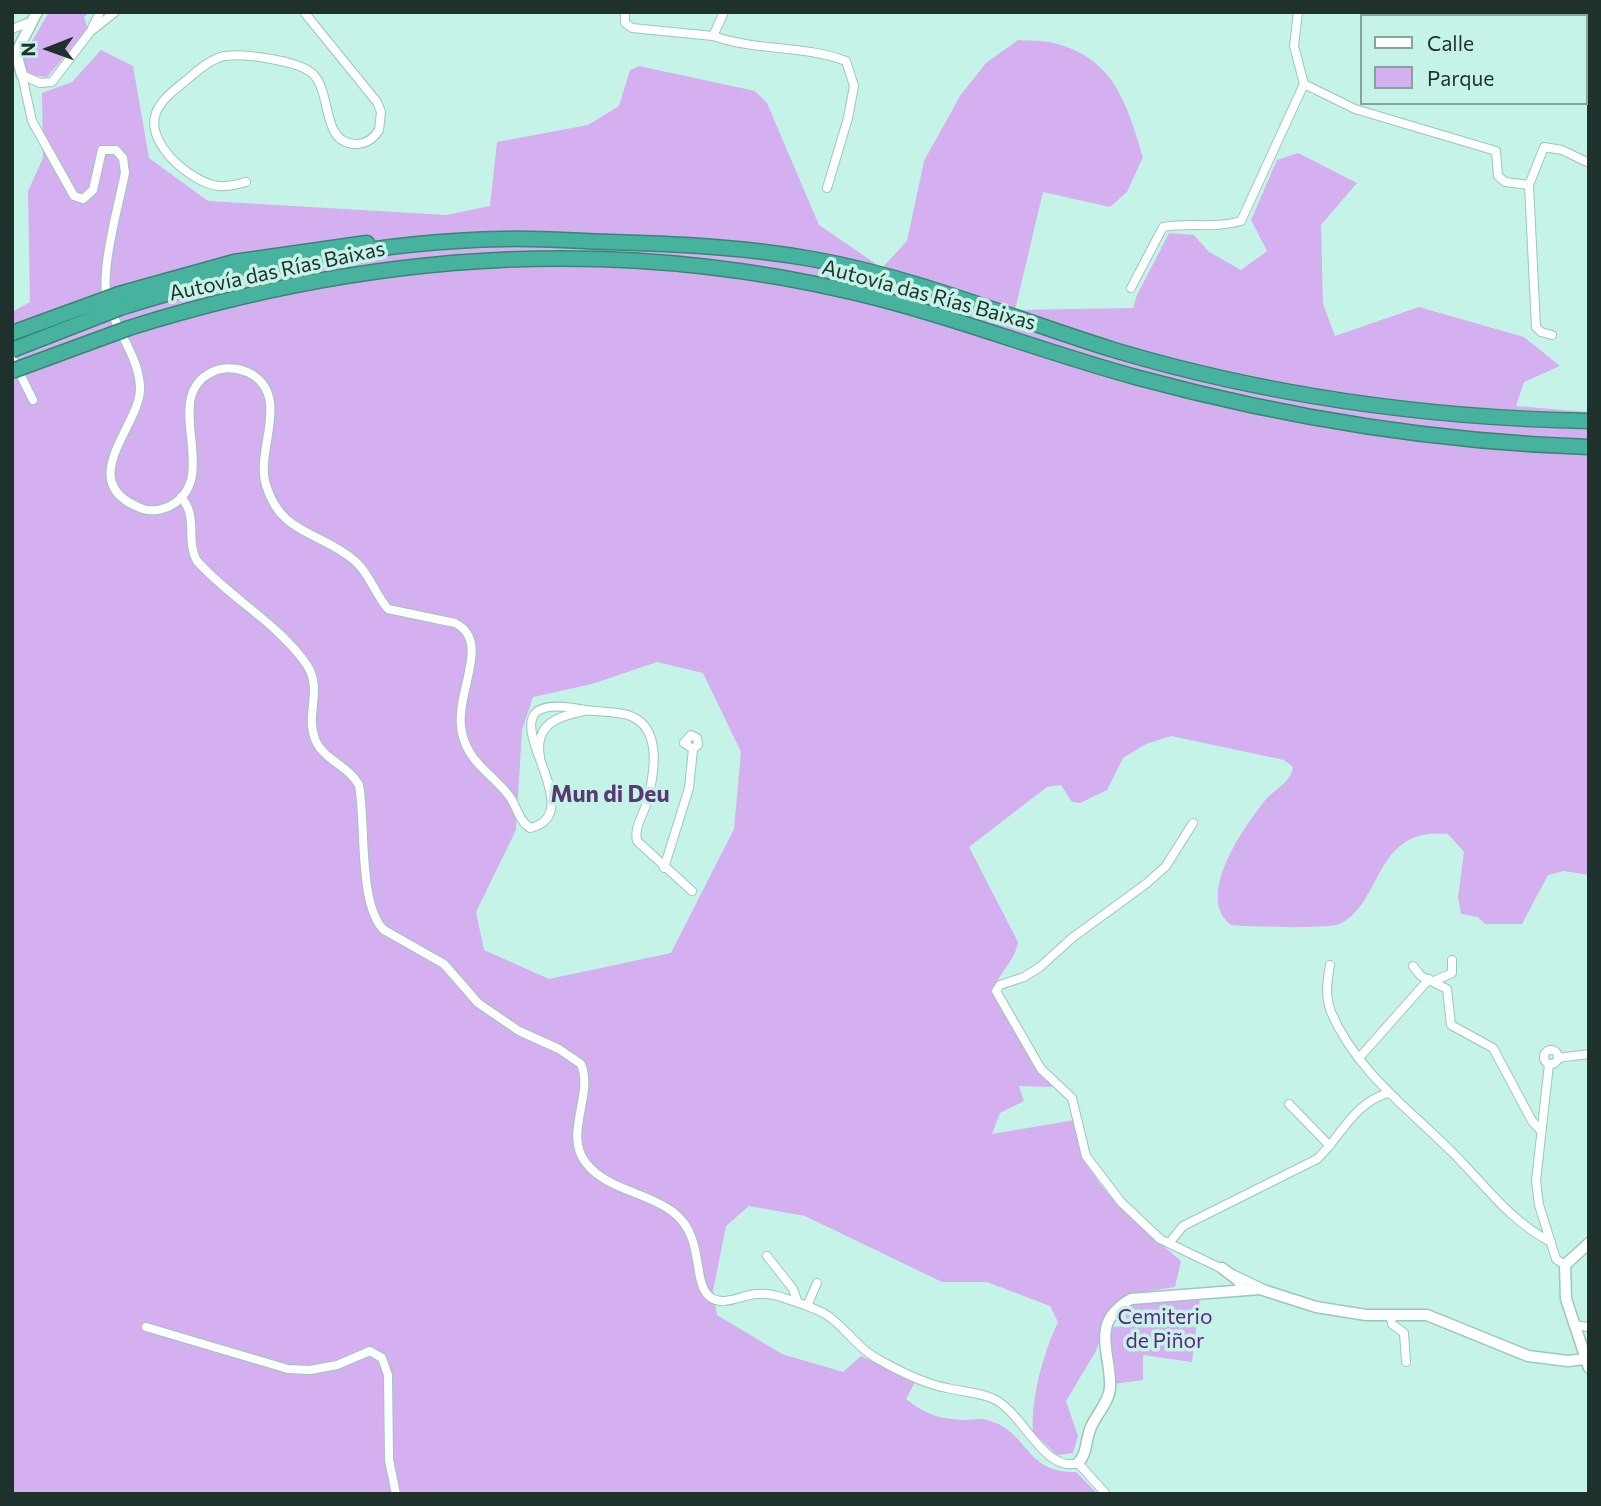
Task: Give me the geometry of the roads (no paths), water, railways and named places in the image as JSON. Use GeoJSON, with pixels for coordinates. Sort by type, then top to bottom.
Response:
{"type":"FeatureCollection","features":[{"type":"Feature","properties":{"kind":"highway","name":"Autovía das Rías Baixas"},"geometry":{"type":"LineString","coordinates":[[12,350],[120,301],[317,259],[441,243],[505,239],[714,245],[815,259],[911,284],[1115,350],[1265,387],[1419,411],[1589,421]]}},
{"type":"Feature","properties":{"kind":"highway","name":"Autovía das Rías Baixas"},"geometry":{"type":"LineString","coordinates":[[12,371],[198,306],[266,291],[400,266],[468,260],[570,257],[674,263],[850,291],[922,310],[1134,377],[1308,419],[1451,439],[1589,447]]}},
{"type":"Feature","properties":{"kind":"highway"},"geometry":{"type":"LineString","coordinates":[[12,333],[120,301]]}},
{"type":"Feature","properties":{"kind":"street"},"geometry":{"type":"LineString","coordinates":[[22,75],[40,83],[51,82],[90,32],[100,12]]}},
{"type":"Feature","properties":{"kind":"street"},"geometry":{"type":"LineString","coordinates":[[90,32],[115,12]]}},
{"type":"Feature","properties":{"kind":"street"},"geometry":{"type":"LineString","coordinates":[[246,182],[216,186],[169,158],[159,142],[155,125],[158,109],[179,87],[217,58],[238,56],[302,66],[321,83],[329,121],[338,137],[345,142],[362,143],[379,130],[381,112],[377,102],[304,12]]}},
{"type":"Feature","properties":{"kind":"street"},"geometry":{"type":"LineString","coordinates":[[625,12],[625,23],[632,28],[713,36],[729,42],[828,54],[846,61],[854,86],[848,118],[827,188]]}},
{"type":"Feature","properties":{"kind":"street"},"geometry":{"type":"LineString","coordinates":[[713,36],[724,12]]}},
{"type":"Feature","properties":{"kind":"street"},"geometry":{"type":"LineString","coordinates":[[1130,288],[1152,242],[1163,227],[1220,227],[1241,221],[1304,83],[1294,46],[1298,12]]}},
{"type":"Feature","properties":{"kind":"street"},"geometry":{"type":"LineString","coordinates":[[12,29],[34,17]]}},
{"type":"Feature","properties":{"kind":"street"},"geometry":{"type":"LineString","coordinates":[[34,17],[14,50],[32,121],[74,195],[83,200],[93,190],[102,150],[112,148],[122,158],[125,173],[105,285],[114,320],[133,361],[140,385],[138,404],[115,446],[111,470],[113,482],[127,501],[145,510],[164,509],[181,497],[193,475],[189,414],[194,389],[207,375],[220,369],[234,369],[251,374],[261,383],[270,403],[263,470],[271,499],[284,518],[356,562],[388,609],[455,623],[470,636],[474,651],[460,703],[462,734],[473,761],[510,796],[522,821],[530,828],[542,823],[552,806],[552,790],[531,738],[535,717],[550,707],[569,706],[629,716],[643,724],[650,734],[653,746],[652,779],[636,834],[638,844],[692,891]]}},
{"type":"Feature","properties":{"kind":"street"},"geometry":{"type":"LineString","coordinates":[[1304,83],[1355,109],[1496,151],[1498,176],[1505,182],[1529,185]]}},
{"type":"Feature","properties":{"kind":"street"},"geometry":{"type":"LineString","coordinates":[[1552,335],[1541,332],[1536,327],[1529,185],[1544,147],[1562,150],[1589,163]]}},
{"type":"Feature","properties":{"kind":"street"},"geometry":{"type":"LineString","coordinates":[[12,358],[33,400]]}},
{"type":"Feature","properties":{"kind":"street"},"geometry":{"type":"LineString","coordinates":[[181,497],[192,515],[192,550],[197,561],[273,627],[311,673],[316,688],[312,731],[315,739],[322,750],[349,772],[359,785],[370,901],[380,926],[444,964],[478,1003],[519,1031],[571,1056],[581,1064],[584,1076],[578,1133],[583,1159],[601,1176],[666,1207],[680,1218],[694,1240],[702,1285],[711,1298],[726,1301],[764,1293],[830,1317],[858,1347],[883,1363],[932,1384],[978,1394],[1002,1404],[1014,1412],[1038,1447],[1049,1456],[1067,1464],[1078,1463],[1085,1453],[1091,1425],[1109,1396],[1104,1335],[1108,1324],[1123,1305],[1134,1298],[1241,1289],[1267,1291]]}},
{"type":"Feature","properties":{"kind":"street"},"geometry":{"type":"LineString","coordinates":[[544,769],[539,744],[545,726],[556,718],[589,710]]}},
{"type":"Feature","properties":{"kind":"street"},"geometry":{"type":"LineString","coordinates":[[535,717],[537,724],[545,726]]}},
{"type":"Feature","properties":{"kind":"street"},"geometry":{"type":"LineString","coordinates":[[664,868],[689,788],[693,749]]}},
{"type":"Feature","properties":{"kind":"street"},"geometry":{"type":"LineString","coordinates":[[1193,823],[1166,866],[1147,883],[1072,938],[1040,967],[1024,977],[997,987],[996,991],[1041,1069],[1072,1098],[1084,1149],[1097,1174],[1152,1233],[1267,1291],[1316,1307],[1360,1314],[1436,1317],[1533,1358],[1586,1363],[1564,1285],[1566,1265],[1589,1243]]}},
{"type":"Feature","properties":{"kind":"street"},"geometry":{"type":"LineString","coordinates":[[652,858],[670,847]]}},
{"type":"Feature","properties":{"kind":"street"},"geometry":{"type":"LineString","coordinates":[[1359,1058],[1431,980],[1452,973],[1452,960]]}},
{"type":"Feature","properties":{"kind":"street"},"geometry":{"type":"LineString","coordinates":[[1330,965],[1326,988],[1328,1005],[1359,1058],[1388,1093],[1449,1149],[1514,1218],[1551,1242]]}},
{"type":"Feature","properties":{"kind":"street"},"geometry":{"type":"LineString","coordinates":[[1413,966],[1448,992],[1449,1024],[1493,1048],[1534,1126],[1541,1131]]}},
{"type":"Feature","properties":{"kind":"street"},"geometry":{"type":"LineString","coordinates":[[1566,1265],[1556,1259],[1536,1191],[1541,1131],[1549,1064],[1556,1063],[1558,1058],[1589,1054]]}},
{"type":"Feature","properties":{"kind":"street"},"geometry":{"type":"LineString","coordinates":[[1169,1243],[1182,1226],[1315,1160],[1330,1146],[1345,1122],[1372,1099],[1388,1093]]}},
{"type":"Feature","properties":{"kind":"street"},"geometry":{"type":"LineString","coordinates":[[1289,1104],[1330,1146]]}},
{"type":"Feature","properties":{"kind":"street"},"geometry":{"type":"LineString","coordinates":[[767,1256],[803,1305]]}},
{"type":"Feature","properties":{"kind":"street"},"geometry":{"type":"LineString","coordinates":[[1222,1268],[1239,1281],[1241,1289]]}},
{"type":"Feature","properties":{"kind":"street"},"geometry":{"type":"LineString","coordinates":[[803,1305],[817,1283]]}},
{"type":"Feature","properties":{"kind":"street"},"geometry":{"type":"LineString","coordinates":[[1390,1314],[1392,1324],[1404,1333],[1406,1362]]}},
{"type":"Feature","properties":{"kind":"street"},"geometry":{"type":"LineString","coordinates":[[1574,1325],[1589,1327]]}},
{"type":"Feature","properties":{"kind":"street"},"geometry":{"type":"LineString","coordinates":[[146,1327],[288,1369],[310,1370],[337,1365],[370,1351],[382,1358],[388,1375],[389,1460],[396,1494]]}},
{"type":"Feature","properties":{"kind":"street"},"geometry":{"type":"LineString","coordinates":[[1078,1463],[1106,1494]]}},
{"type":"Feature","properties":{"kind":"district","name":"Mun di Deu"},"geometry":{"type":"Point","coordinates":[610,794]}},
{"type":"Feature","properties":{"kind":"park label","name":"Cemiterio de Piñor"},"geometry":{"type":"Point","coordinates":[1165,1329]}}]}
